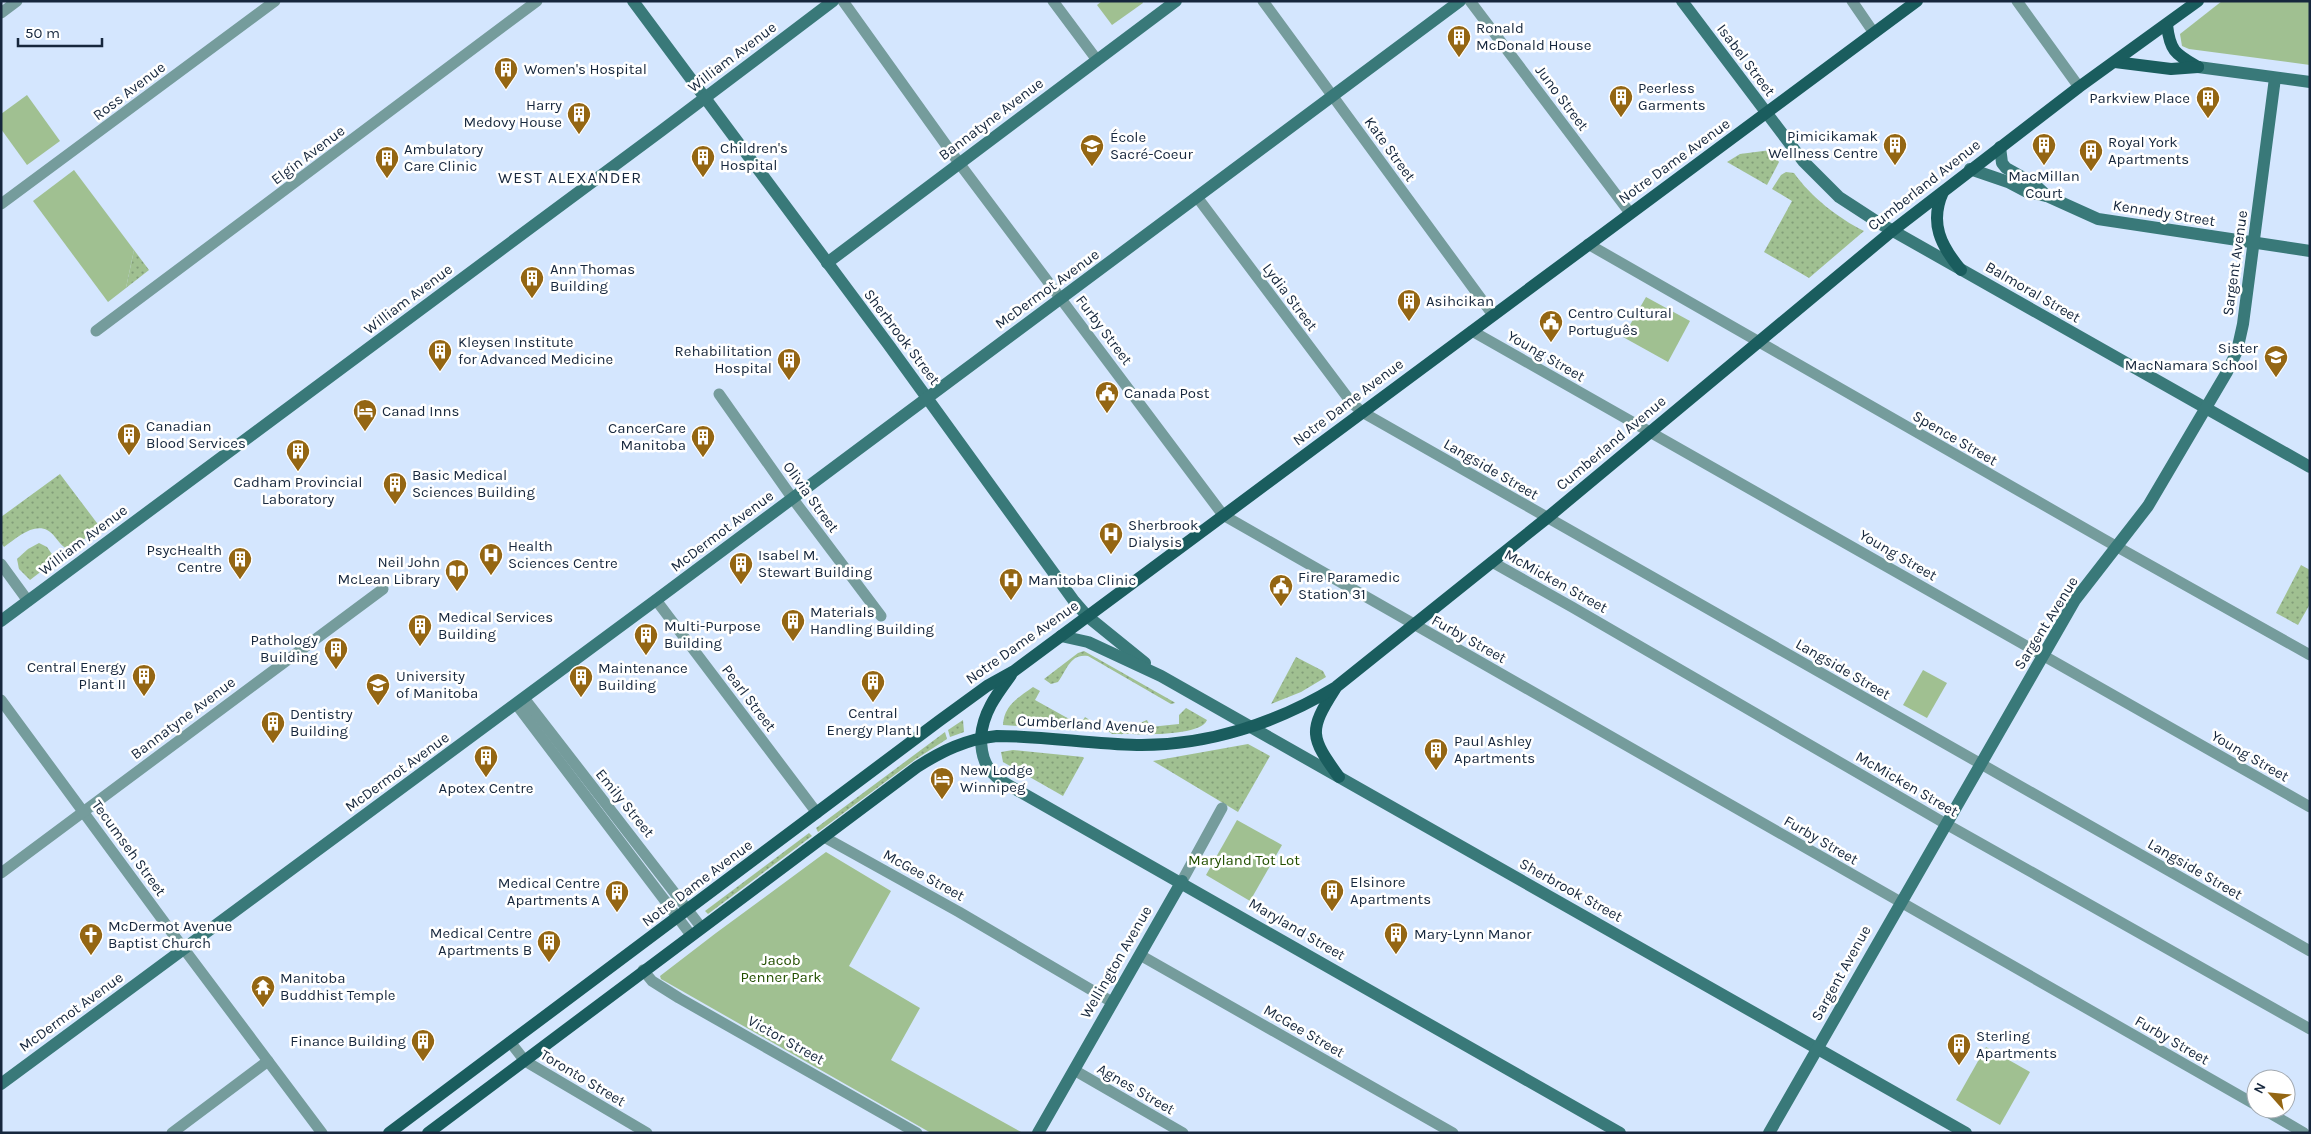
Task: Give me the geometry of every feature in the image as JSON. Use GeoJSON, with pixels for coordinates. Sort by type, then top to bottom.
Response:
{"type":"FeatureCollection","features":[{"type":"Feature","properties":{"kind":"main road","name":"Sherbrook Street"},"geometry":{"type":"LineString","coordinates":[[633,1],[1087,616],[1161,676]]}},
{"type":"Feature","properties":{"kind":"main road","name":"William Avenue"},"geometry":{"type":"LineString","coordinates":[[1,621],[706,98],[832,1]]}},
{"type":"Feature","properties":{"kind":"main road","name":"Bannatyne Avenue"},"geometry":{"type":"LineString","coordinates":[[827,263],[1176,1]]}},
{"type":"Feature","properties":{"kind":"main road","name":"McDermot Avenue"},"geometry":{"type":"LineString","coordinates":[[1,1084],[793,499],[1460,1]]}},
{"type":"Feature","properties":{"kind":"main road","name":"Isabel Street"},"geometry":{"type":"LineString","coordinates":[[1682,1],[1766,114]]}},
{"type":"Feature","properties":{"kind":"main road","name":"Notre Dame Avenue"},"geometry":{"type":"LineString","coordinates":[[394,1131],[961,705],[1014,671],[1918,1]]}},
{"type":"Feature","properties":{"kind":"main road","name":"Cumberland Avenue"},"geometry":{"type":"LineString","coordinates":[[981,737],[1025,736],[1154,744],[1195,740],[1251,726],[1297,708],[1336,687],[1547,518],[1892,231],[1970,169],[2079,87],[2198,1]]}},
{"type":"Feature","properties":{"kind":"main road"},"geometry":{"type":"LineString","coordinates":[[2167,25],[2168,39],[2174,51],[2198,67]]}},
{"type":"Feature","properties":{"kind":"main road"},"geometry":{"type":"LineString","coordinates":[[2115,62],[2172,68],[2198,67],[2310,82]]}},
{"type":"Feature","properties":{"kind":"main road","name":"Sargent Avenue"},"geometry":{"type":"LineString","coordinates":[[1769,1133],[2075,600],[2118,547],[2166,478],[2227,372],[2237,351],[2243,324],[2275,78]]}},
{"type":"Feature","properties":{"kind":"main road","name":"Balmoral Street"},"geometry":{"type":"LineString","coordinates":[[1766,114],[1803,161],[1831,191],[1859,211],[2310,467]]}},
{"type":"Feature","properties":{"kind":"main road","name":"Kennedy Street"},"geometry":{"type":"LineString","coordinates":[[2000,147],[2002,163],[2006,168],[2033,183],[2047,196],[2080,213],[2112,222],[2310,251]]}},
{"type":"Feature","properties":{"kind":"main road","name":"Kennedy Street"},"geometry":{"type":"LineString","coordinates":[[1970,169],[2008,182],[2027,192],[2047,196]]}},
{"type":"Feature","properties":{"kind":"main road"},"geometry":{"type":"LineString","coordinates":[[1943,192],[1938,209],[1937,229],[1946,253],[1961,270]]}},
{"type":"Feature","properties":{"kind":"main road","name":"Sherbrook Street"},"geometry":{"type":"LineString","coordinates":[[1061,636],[1088,642],[1161,676],[1966,1133]]}},
{"type":"Feature","properties":{"kind":"main road"},"geometry":{"type":"LineString","coordinates":[[428,1133],[643,970],[936,755],[954,746],[981,737],[983,722],[989,707],[1014,671]]}},
{"type":"Feature","properties":{"kind":"main road"},"geometry":{"type":"LineString","coordinates":[[1336,687],[1321,710],[1315,728],[1321,752],[1339,777]]}},
{"type":"Feature","properties":{"kind":"main road","name":"Maryland Street"},"geometry":{"type":"LineString","coordinates":[[981,737],[983,759],[991,772],[998,778],[1182,881],[1620,1133]]}},
{"type":"Feature","properties":{"kind":"main road","name":"Wellington Avenue"},"geometry":{"type":"LineString","coordinates":[[1038,1133],[1182,881]]}},
{"type":"Feature","properties":{"kind":"street"},"geometry":{"type":"LineString","coordinates":[[1,13],[16,1]]}},
{"type":"Feature","properties":{"kind":"street","name":"Ross Avenue"},"geometry":{"type":"LineString","coordinates":[[1,204],[275,1]]}},
{"type":"Feature","properties":{"kind":"street","name":"Elgin Avenue"},"geometry":{"type":"LineString","coordinates":[[96,331],[537,1]]}},
{"type":"Feature","properties":{"kind":"street","name":"Furby Street"},"geometry":{"type":"LineString","coordinates":[[843,1],[959,163],[1062,298],[1223,516],[2246,1099]]}},
{"type":"Feature","properties":{"kind":"street"},"geometry":{"type":"LineString","coordinates":[[1053,1],[1097,60]]}},
{"type":"Feature","properties":{"kind":"street","name":"Kate Street"},"geometry":{"type":"LineString","coordinates":[[1263,1],[1493,315]]}},
{"type":"Feature","properties":{"kind":"street","name":"Juno Street"},"geometry":{"type":"LineString","coordinates":[[1470,1],[1630,213]]}},
{"type":"Feature","properties":{"kind":"street"},"geometry":{"type":"LineString","coordinates":[[1852,1],[1874,33]]}},
{"type":"Feature","properties":{"kind":"street"},"geometry":{"type":"LineString","coordinates":[[2017,1],[2079,87]]}},
{"type":"Feature","properties":{"kind":"street","name":"Lydia Street"},"geometry":{"type":"LineString","coordinates":[[1197,197],[1351,402],[1362,412]]}},
{"type":"Feature","properties":{"kind":"street","name":"Spence Street"},"geometry":{"type":"LineString","coordinates":[[1588,244],[1757,342],[2310,655]]}},
{"type":"Feature","properties":{"kind":"street","name":"Young Street"},"geometry":{"type":"LineString","coordinates":[[1472,331],[2310,806]]}},
{"type":"Feature","properties":{"kind":"street","name":"Olivia Street"},"geometry":{"type":"LineString","coordinates":[[719,394],[793,499],[882,616]]}},
{"type":"Feature","properties":{"kind":"street","name":"Langside Street"},"geometry":{"type":"LineString","coordinates":[[1362,412],[2310,951]]}},
{"type":"Feature","properties":{"kind":"street","name":"McMicken Street"},"geometry":{"type":"LineString","coordinates":[[1492,562],[1946,824],[2310,1029]]}},
{"type":"Feature","properties":{"kind":"street"},"geometry":{"type":"LineString","coordinates":[[1,564],[28,601]]}},
{"type":"Feature","properties":{"kind":"street","name":"Bannatyne Avenue"},"geometry":{"type":"LineString","coordinates":[[1,874],[383,589]]}},
{"type":"Feature","properties":{"kind":"street","name":"Pearl Street"},"geometry":{"type":"LineString","coordinates":[[656,600],[818,813]]}},
{"type":"Feature","properties":{"kind":"street","name":"Tecumseh Street"},"geometry":{"type":"LineString","coordinates":[[1,700],[322,1133]]}},
{"type":"Feature","properties":{"kind":"street","name":"Emily Street"},"geometry":{"type":"LineString","coordinates":[[520,701],[696,931]]}},
{"type":"Feature","properties":{"kind":"street","name":"Wellington Avenue"},"geometry":{"type":"LineString","coordinates":[[1182,881],[1222,808]]}},
{"type":"Feature","properties":{"kind":"street","name":"McGee Street"},"geometry":{"type":"LineString","coordinates":[[824,837],[959,912],[1112,1002]]}},
{"type":"Feature","properties":{"kind":"street","name":"McGee Street"},"geometry":{"type":"LineString","coordinates":[[1140,955],[1453,1133]]}},
{"type":"Feature","properties":{"kind":"street","name":"Victor Street"},"geometry":{"type":"LineString","coordinates":[[643,970],[652,981],[679,998],[918,1133]]}},
{"type":"Feature","properties":{"kind":"street","name":"Toronto Street"},"geometry":{"type":"LineString","coordinates":[[510,1042],[525,1061],[647,1133]]}},
{"type":"Feature","properties":{"kind":"street"},"geometry":{"type":"LineString","coordinates":[[172,1133],[268,1060]]}},
{"type":"Feature","properties":{"kind":"street","name":"Agnes Street"},"geometry":{"type":"LineString","coordinates":[[1074,1070],[1184,1133]]}},
{"type":"Feature","properties":{"kind":"street"},"geometry":{"type":"LineString","coordinates":[[2280,1119],[2304,1133]]}},
{"type":"Feature","properties":{"kind":"green space"},"geometry":{"type":"Polygon","coordinates":[[[1102,1],[1142,1],[1143,3],[1112,25],[1097,5],[1102,1]]]}},
{"type":"Feature","properties":{"kind":"green space"},"geometry":{"type":"Polygon","coordinates":[[[2222,1],[2310,1],[2310,65],[2189,49],[2182,46],[2180,34],[2222,1]]]}},
{"type":"Feature","properties":{"kind":"green space"},"geometry":{"type":"Polygon","coordinates":[[[27,95],[60,141],[27,165],[1,129],[1,114],[27,95]]]}},
{"type":"Feature","properties":{"kind":"green space"},"geometry":{"type":"Polygon","coordinates":[[[1771,150],[1779,162],[1767,185],[1727,162],[1740,154],[1771,150]]]}},
{"type":"Feature","properties":{"kind":"green space"},"geometry":{"type":"Polygon","coordinates":[[[74,170],[134,250],[126,288],[108,302],[33,201],[74,170]]]}},
{"type":"Feature","properties":{"kind":"green space"},"geometry":{"type":"Polygon","coordinates":[[[1786,172],[1794,173],[1808,190],[1826,206],[1844,220],[1864,231],[1809,278],[1764,252],[1792,201],[1772,189],[1781,175],[1786,172]]]}},
{"type":"Feature","properties":{"kind":"green space"},"geometry":{"type":"Polygon","coordinates":[[[134,250],[149,270],[126,288],[134,250]]]}},
{"type":"Feature","properties":{"kind":"green space"},"geometry":{"type":"Polygon","coordinates":[[[1646,297],[1690,321],[1668,362],[1623,337],[1646,297]]]}},
{"type":"Feature","properties":{"kind":"green space"},"geometry":{"type":"Polygon","coordinates":[[[60,474],[100,527],[70,550],[63,547],[49,531],[36,528],[29,530],[4,547],[1,543],[1,517],[60,474]]]}},
{"type":"Feature","properties":{"kind":"green space"},"geometry":{"type":"Polygon","coordinates":[[[39,543],[47,547],[56,560],[30,580],[19,569],[17,559],[28,549],[39,543]]]}},
{"type":"Feature","properties":{"kind":"green space"},"geometry":{"type":"Polygon","coordinates":[[[2301,565],[2310,570],[2310,604],[2298,625],[2276,613],[2301,565]]]}},
{"type":"Feature","properties":{"kind":"green space"},"geometry":{"type":"Polygon","coordinates":[[[1084,651],[1175,703],[1171,704],[1088,656],[1077,657],[1073,660],[1058,682],[1051,684],[1044,679],[1078,653],[1084,651]]]}},
{"type":"Feature","properties":{"kind":"green space"},"geometry":{"type":"Polygon","coordinates":[[[1296,657],[1323,671],[1326,677],[1301,692],[1271,704],[1296,657]]]}},
{"type":"Feature","properties":{"kind":"green space"},"geometry":{"type":"Polygon","coordinates":[[[1923,670],[1947,683],[1927,718],[1903,705],[1923,670]]]}},
{"type":"Feature","properties":{"kind":"green space"},"geometry":{"type":"Polygon","coordinates":[[[1033,687],[1040,691],[1035,700],[1080,725],[1085,717],[1094,723],[1094,729],[1085,731],[1003,725],[1009,707],[1033,687]]]}},
{"type":"Feature","properties":{"kind":"green space"},"geometry":{"type":"Polygon","coordinates":[[[1186,708],[1207,720],[1202,726],[1192,730],[1164,734],[1112,734],[1108,731],[1109,726],[1133,726],[1147,720],[1150,727],[1179,724],[1179,715],[1186,708]]]}},
{"type":"Feature","properties":{"kind":"green space"},"geometry":{"type":"Polygon","coordinates":[[[963,720],[964,732],[950,737],[948,730],[963,720]]]}},
{"type":"Feature","properties":{"kind":"green space"},"geometry":{"type":"Polygon","coordinates":[[[945,732],[947,739],[916,759],[818,832],[816,828],[945,732]]]}},
{"type":"Feature","properties":{"kind":"green space"},"geometry":{"type":"Polygon","coordinates":[[[1248,744],[1270,756],[1238,812],[1153,761],[1248,744]]]}},
{"type":"Feature","properties":{"kind":"green space"},"geometry":{"type":"Polygon","coordinates":[[[1013,750],[1084,758],[1063,796],[1003,762],[1001,752],[1013,750]]]}},
{"type":"Feature","properties":{"kind":"green space","name":"Maryland Tot Lot"},"geometry":{"type":"Polygon","coordinates":[[[1237,820],[1282,845],[1250,901],[1206,875],[1237,820]]]}},
{"type":"Feature","properties":{"kind":"green space"},"geometry":{"type":"Polygon","coordinates":[[[809,833],[812,836],[708,914],[705,911],[809,833]]]}},
{"type":"Feature","properties":{"kind":"green space","name":"Jacob Penner Park"},"geometry":{"type":"Polygon","coordinates":[[[826,852],[891,891],[849,966],[920,1008],[891,1060],[1023,1133],[931,1133],[661,979],[660,976],[826,852]]]}},
{"type":"Feature","properties":{"kind":"green space"},"geometry":{"type":"Polygon","coordinates":[[[1986,1047],[2030,1072],[2000,1125],[1956,1100],[1986,1047]]]}},
{"type":"Feature","properties":{"kind":"place","name":"Ronald McDonald House"},"geometry":{"type":"Point","coordinates":[1459,58]}},
{"type":"Feature","properties":{"kind":"place","name":"Women's Hospital"},"geometry":{"type":"Point","coordinates":[506,90]}},
{"type":"Feature","properties":{"kind":"place","name":"Peerless Garments"},"geometry":{"type":"Point","coordinates":[1621,118]}},
{"type":"Feature","properties":{"kind":"place","name":"Parkview Place"},"geometry":{"type":"Point","coordinates":[2208,119]}},
{"type":"Feature","properties":{"kind":"place","name":"Harry Medovy House"},"geometry":{"type":"Point","coordinates":[579,135]}},
{"type":"Feature","properties":{"kind":"place","name":"Pimicikamak Wellness Centre"},"geometry":{"type":"Point","coordinates":[1895,166]}},
{"type":"Feature","properties":{"kind":"place","name":"MacMillan Court"},"geometry":{"type":"Point","coordinates":[2044,166]}},
{"type":"Feature","properties":{"kind":"place","name":"École Sacré-Coeur"},"geometry":{"type":"Point","coordinates":[1092,167]}},
{"type":"Feature","properties":{"kind":"place","name":"Royal York Apartments"},"geometry":{"type":"Point","coordinates":[2091,172]}},
{"type":"Feature","properties":{"kind":"place","name":"Children's Hospital"},"geometry":{"type":"Point","coordinates":[703,178]}},
{"type":"Feature","properties":{"kind":"place","name":"Ambulatory Care Clinic"},"geometry":{"type":"Point","coordinates":[387,179]}},
{"type":"Feature","properties":{"kind":"place","name":"Ann Thomas Building"},"geometry":{"type":"Point","coordinates":[532,299]}},
{"type":"Feature","properties":{"kind":"place","name":"Asihcikan"},"geometry":{"type":"Point","coordinates":[1409,322]}},
{"type":"Feature","properties":{"kind":"place","name":"Centro Cultural Português"},"geometry":{"type":"Point","coordinates":[1551,343]}},
{"type":"Feature","properties":{"kind":"place","name":"Kleysen Institute for Advanced Medicine"},"geometry":{"type":"Point","coordinates":[440,372]}},
{"type":"Feature","properties":{"kind":"place","name":"Sister MacNamara School"},"geometry":{"type":"Point","coordinates":[2276,378]}},
{"type":"Feature","properties":{"kind":"place","name":"Rehabilitation Hospital"},"geometry":{"type":"Point","coordinates":[789,381]}},
{"type":"Feature","properties":{"kind":"place","name":"Canada Post"},"geometry":{"type":"Point","coordinates":[1107,414]}},
{"type":"Feature","properties":{"kind":"place","name":"Canad Inns"},"geometry":{"type":"Point","coordinates":[365,432]}},
{"type":"Feature","properties":{"kind":"place","name":"Canadian Blood Services"},"geometry":{"type":"Point","coordinates":[129,456]}},
{"type":"Feature","properties":{"kind":"place","name":"CancerCare Manitoba"},"geometry":{"type":"Point","coordinates":[703,458]}},
{"type":"Feature","properties":{"kind":"place","name":"Cadham Provincial Laboratory"},"geometry":{"type":"Point","coordinates":[298,472]}},
{"type":"Feature","properties":{"kind":"place","name":"Basic Medical Sciences Building"},"geometry":{"type":"Point","coordinates":[395,505]}},
{"type":"Feature","properties":{"kind":"place","name":"Sherbrook Dialysis"},"geometry":{"type":"Point","coordinates":[1111,555]}},
{"type":"Feature","properties":{"kind":"place","name":"Health Sciences Centre"},"geometry":{"type":"Point","coordinates":[491,576]}},
{"type":"Feature","properties":{"kind":"place","name":"PsycHealth Centre"},"geometry":{"type":"Point","coordinates":[240,580]}},
{"type":"Feature","properties":{"kind":"place","name":"Isabel M. Stewart Building"},"geometry":{"type":"Point","coordinates":[741,585]}},
{"type":"Feature","properties":{"kind":"place","name":"Neil John McLean Library"},"geometry":{"type":"Point","coordinates":[457,592]}},
{"type":"Feature","properties":{"kind":"place","name":"Manitoba Clinic"},"geometry":{"type":"Point","coordinates":[1011,601]}},
{"type":"Feature","properties":{"kind":"place","name":"Fire Paramedic Station 31"},"geometry":{"type":"Point","coordinates":[1281,607]}},
{"type":"Feature","properties":{"kind":"place","name":"Materials Handling Building"},"geometry":{"type":"Point","coordinates":[793,642]}},
{"type":"Feature","properties":{"kind":"place","name":"Medical Services Building"},"geometry":{"type":"Point","coordinates":[420,647]}},
{"type":"Feature","properties":{"kind":"place","name":"Multi-Purpose Building"},"geometry":{"type":"Point","coordinates":[646,656]}},
{"type":"Feature","properties":{"kind":"place","name":"Pathology Building"},"geometry":{"type":"Point","coordinates":[336,670]}},
{"type":"Feature","properties":{"kind":"place","name":"Central Energy Plant II"},"geometry":{"type":"Point","coordinates":[144,697]}},
{"type":"Feature","properties":{"kind":"place","name":"Maintenance Building"},"geometry":{"type":"Point","coordinates":[581,698]}},
{"type":"Feature","properties":{"kind":"place","name":"Central Energy Plant I"},"geometry":{"type":"Point","coordinates":[873,703]}},
{"type":"Feature","properties":{"kind":"place","name":"University of Manitoba"},"geometry":{"type":"Point","coordinates":[378,706]}},
{"type":"Feature","properties":{"kind":"place","name":"Dentistry Building"},"geometry":{"type":"Point","coordinates":[273,744]}},
{"type":"Feature","properties":{"kind":"place","name":"Paul Ashley Apartments"},"geometry":{"type":"Point","coordinates":[1436,771]}},
{"type":"Feature","properties":{"kind":"place","name":"Apotex Centre"},"geometry":{"type":"Point","coordinates":[486,778]}},
{"type":"Feature","properties":{"kind":"place","name":"New Lodge Winnipeg"},"geometry":{"type":"Point","coordinates":[942,800]}},
{"type":"Feature","properties":{"kind":"place","name":"Elsinore Apartments"},"geometry":{"type":"Point","coordinates":[1332,912]}},
{"type":"Feature","properties":{"kind":"place","name":"Medical Centre Apartments A"},"geometry":{"type":"Point","coordinates":[617,913]}},
{"type":"Feature","properties":{"kind":"place","name":"Mary-Lynn Manor"},"geometry":{"type":"Point","coordinates":[1396,955]}},
{"type":"Feature","properties":{"kind":"place","name":"McDermot Avenue Baptist Church"},"geometry":{"type":"Point","coordinates":[91,956]}},
{"type":"Feature","properties":{"kind":"place","name":"Medical Centre Apartments B"},"geometry":{"type":"Point","coordinates":[549,963]}},
{"type":"Feature","properties":{"kind":"place","name":"Manitoba Buddhist Temple"},"geometry":{"type":"Point","coordinates":[263,1008]}},
{"type":"Feature","properties":{"kind":"place","name":"Finance Building"},"geometry":{"type":"Point","coordinates":[423,1062]}},
{"type":"Feature","properties":{"kind":"place","name":"Sterling Apartments"},"geometry":{"type":"Point","coordinates":[1959,1066]}},
{"type":"Feature","properties":{"kind":"district","name":"WEST ALEXANDER"},"geometry":{"type":"Point","coordinates":[570,177]}}]}
